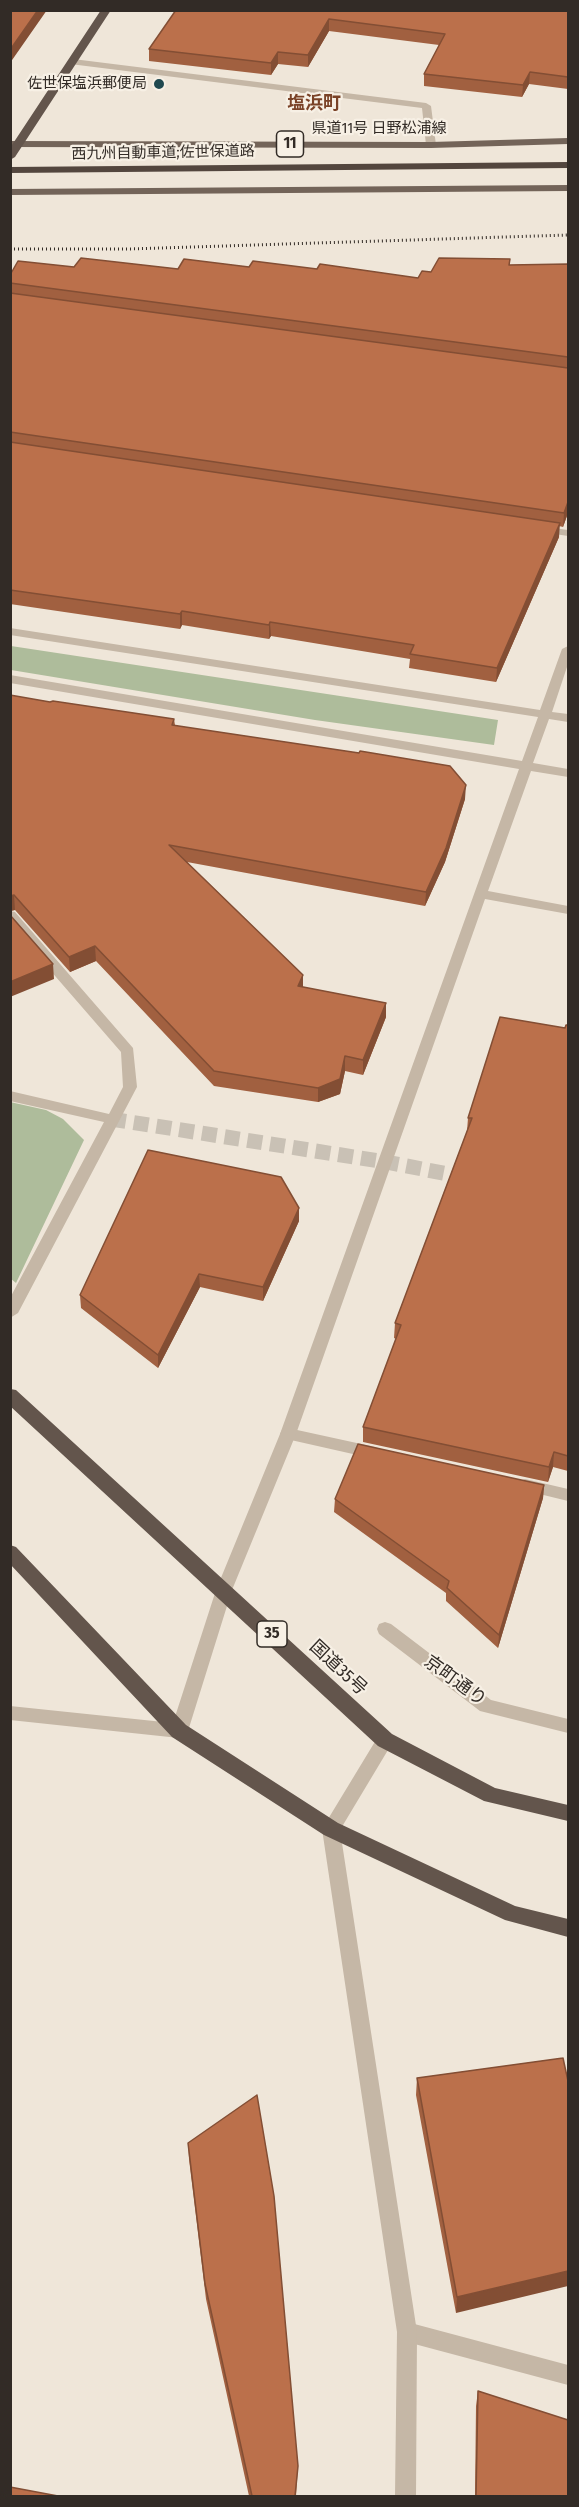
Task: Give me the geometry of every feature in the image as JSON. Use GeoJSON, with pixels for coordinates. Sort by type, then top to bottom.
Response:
{"type":"FeatureCollection","features":[{"type":"Feature","properties":{"kind":"highway"},"geometry":{"type":"LineString","coordinates":[[10,157],[15,144],[73,62],[106,10]]}},
{"type":"Feature","properties":{"kind":"highway","name":"西九州自動車道;佐世保道路"},"geometry":{"type":"LineString","coordinates":[[10,170],[568,165]]}},
{"type":"Feature","properties":{"kind":"highway","name":"国道35号"},"geometry":{"type":"LineString","coordinates":[[10,1395],[385,1740],[491,1796],[568,1813]]}},
{"type":"Feature","properties":{"kind":"highway"},"geometry":{"type":"LineString","coordinates":[[10,1552],[179,1731],[331,1829],[512,1914],[568,1928]]}},
{"type":"Feature","properties":{"kind":"main road","name":"県道11号 日野松浦線"},"geometry":{"type":"LineString","coordinates":[[15,144],[431,145],[568,141]]}},
{"type":"Feature","properties":{"kind":"main road"},"geometry":{"type":"LineString","coordinates":[[10,192],[568,188]]}},
{"type":"Feature","properties":{"kind":"street"},"geometry":{"type":"LineString","coordinates":[[73,62],[426,106],[431,145]]}},
{"type":"Feature","properties":{"kind":"street"},"geometry":{"type":"LineString","coordinates":[[522,526],[568,533]]}},
{"type":"Feature","properties":{"kind":"street"},"geometry":{"type":"LineString","coordinates":[[10,631],[568,718]]}},
{"type":"Feature","properties":{"kind":"street"},"geometry":{"type":"LineString","coordinates":[[10,1713],[179,1731],[224,1590],[288,1434],[568,649]]}},
{"type":"Feature","properties":{"kind":"street"},"geometry":{"type":"LineString","coordinates":[[10,680],[568,773]]}},
{"type":"Feature","properties":{"kind":"street"},"geometry":{"type":"LineString","coordinates":[[480,894],[568,910]]}},
{"type":"Feature","properties":{"kind":"street"},"geometry":{"type":"LineString","coordinates":[[10,915],[128,1052],[130,1087],[10,1313]]}},
{"type":"Feature","properties":{"kind":"street"},"geometry":{"type":"LineString","coordinates":[[10,1096],[111,1119]]}},
{"type":"Feature","properties":{"kind":"street"},"geometry":{"type":"LineString","coordinates":[[288,1434],[393,1457]]}},
{"type":"Feature","properties":{"kind":"street"},"geometry":{"type":"LineString","coordinates":[[510,1482],[568,1495]]}},
{"type":"Feature","properties":{"kind":"street","name":"京町通り"},"geometry":{"type":"LineString","coordinates":[[385,1629],[486,1706],[568,1726]]}},
{"type":"Feature","properties":{"kind":"street"},"geometry":{"type":"LineString","coordinates":[[385,1740],[331,1829],[407,2332],[406,2496]]}},
{"type":"Feature","properties":{"kind":"street"},"geometry":{"type":"LineString","coordinates":[[407,2332],[568,2375]]}},
{"type":"Feature","properties":{"kind":"green space"},"geometry":{"type":"Polygon","coordinates":[[[11,646],[498,720],[494,745],[315,720],[11,670],[11,646]]]}},
{"type":"Feature","properties":{"kind":"green space"},"geometry":{"type":"Polygon","coordinates":[[[10,1102],[46,1110],[63,1119],[84,1140],[16,1283],[10,1278],[10,1102]]]}},
{"type":"Feature","properties":{"kind":"building"},"geometry":{"type":"Polygon","coordinates":[[[10,10],[38,10],[10,50],[10,10]]]}},
{"type":"Feature","properties":{"kind":"building"},"geometry":{"type":"Polygon","coordinates":[[[176,10],[568,10],[568,77],[530,72],[523,85],[424,74],[445,34],[329,19],[308,55],[278,52],[271,63],[149,49],[176,10]]]}},
{"type":"Feature","properties":{"kind":"building"},"geometry":{"type":"Polygon","coordinates":[[[81,258],[178,269],[184,259],[249,267],[253,261],[317,269],[320,264],[418,278],[422,271],[431,272],[439,258],[510,259],[509,265],[568,264],[568,357],[10,283],[10,275],[18,261],[74,267],[81,258]]]}},
{"type":"Feature","properties":{"kind":"building"},"geometry":{"type":"Polygon","coordinates":[[[10,293],[568,368],[568,502],[564,513],[10,432],[10,293]]]}},
{"type":"Feature","properties":{"kind":"building"},"geometry":{"type":"Polygon","coordinates":[[[10,442],[560,523],[497,668],[410,654],[414,645],[270,622],[269,625],[182,611],[180,614],[10,590],[10,442]]]}},
{"type":"Feature","properties":{"kind":"building"},"geometry":{"type":"Polygon","coordinates":[[[10,695],[174,719],[172,725],[450,766],[466,785],[446,848],[426,892],[169,845],[303,975],[298,986],[386,1003],[363,1060],[345,1056],[340,1079],[318,1088],[214,1071],[95,946],[69,957],[14,895],[10,896],[10,695]]]}},
{"type":"Feature","properties":{"kind":"building"},"geometry":{"type":"Polygon","coordinates":[[[10,915],[53,964],[10,982],[10,915]]]}},
{"type":"Feature","properties":{"kind":"building"},"geometry":{"type":"Polygon","coordinates":[[[500,1017],[565,1028],[568,1025],[568,1456],[554,1452],[549,1467],[363,1427],[401,1325],[395,1323],[472,1118],[468,1118],[500,1017]]]}},
{"type":"Feature","properties":{"kind":"building"},"geometry":{"type":"Polygon","coordinates":[[[148,1150],[281,1177],[299,1208],[263,1287],[199,1274],[158,1355],[80,1295],[148,1150]]]}},
{"type":"Feature","properties":{"kind":"building"},"geometry":{"type":"Polygon","coordinates":[[[358,1444],[544,1485],[499,1635],[447,1588],[449,1581],[335,1499],[358,1444]]]}},
{"type":"Feature","properties":{"kind":"building"},"geometry":{"type":"Polygon","coordinates":[[[563,2058],[568,2081],[568,2271],[457,2297],[417,2078],[563,2058]]]}},
{"type":"Feature","properties":{"kind":"building"},"geometry":{"type":"Polygon","coordinates":[[[257,2095],[274,2196],[298,2466],[295,2496],[252,2496],[205,2284],[188,2143],[257,2095]]]}},
{"type":"Feature","properties":{"kind":"building"},"geometry":{"type":"Polygon","coordinates":[[[478,2391],[568,2420],[568,2496],[476,2496],[478,2391]]]}},
{"type":"Feature","properties":{"kind":"building"},"geometry":{"type":"Polygon","coordinates":[[[10,2487],[58,2496],[10,2496],[10,2487]]]}},
{"type":"Feature","properties":{"kind":"tunnel"},"geometry":{"type":"LineString","coordinates":[[111,1119],[386,1162],[469,1178]]}},
{"type":"Feature","properties":{"kind":"railway"},"geometry":{"type":"LineString","coordinates":[[10,249],[129,249],[568,235]]}},
{"type":"Feature","properties":{"kind":"place","name":"佐世保塩浜郵便局"},"geometry":{"type":"Point","coordinates":[159,84]}},
{"type":"Feature","properties":{"kind":"district","name":"塩浜町"},"geometry":{"type":"Point","coordinates":[314,104]}}]}
